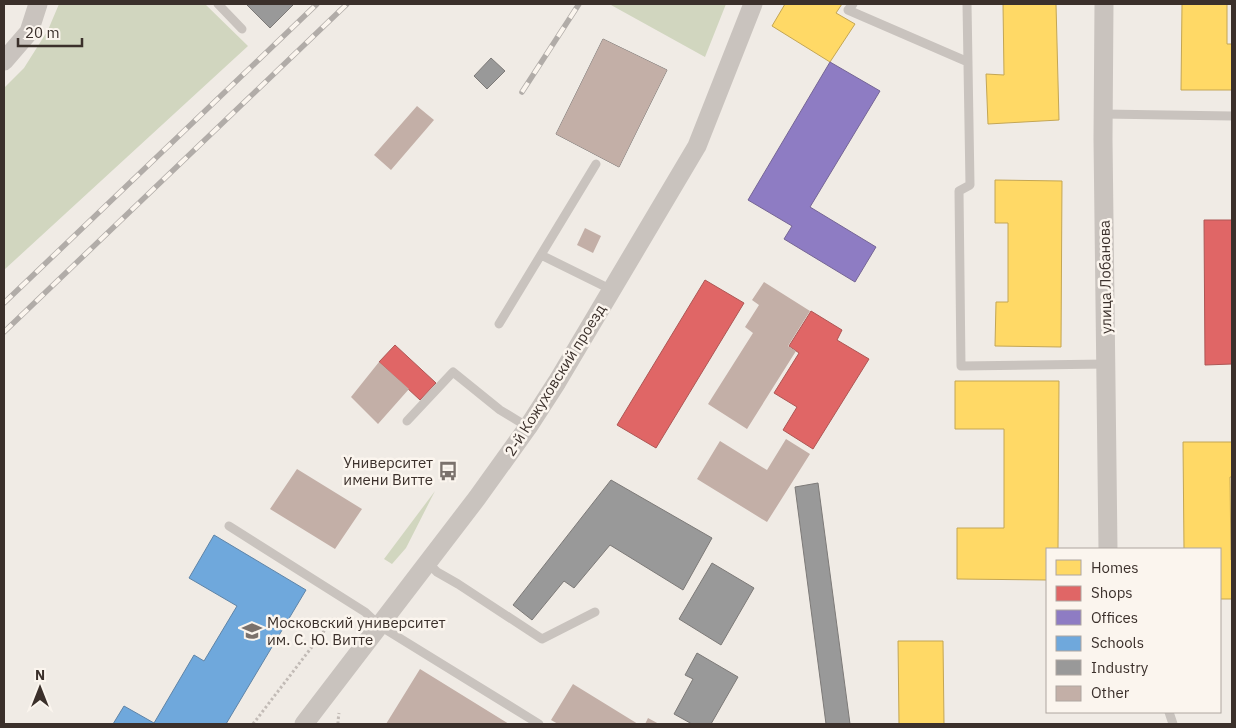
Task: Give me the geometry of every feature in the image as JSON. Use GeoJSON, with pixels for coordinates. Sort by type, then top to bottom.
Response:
{"type":"FeatureCollection","features":[{"type":"Feature","properties":{"kind":"street"},"geometry":{"type":"LineString","coordinates":[[4,61],[29,32],[38,4]]}},
{"type":"Feature","properties":{"kind":"street","name":"2-й Кожуховский проезд"},"geometry":{"type":"LineString","coordinates":[[304,724],[477,498],[528,427],[557,382],[697,146],[753,4]]}},
{"type":"Feature","properties":{"kind":"street","name":"улица Лобанова"},"geometry":{"type":"LineString","coordinates":[[1104,4],[1103,114],[1108,548]]}},
{"type":"Feature","properties":{"kind":"lane"},"geometry":{"type":"LineString","coordinates":[[218,4],[242,30]]}},
{"type":"Feature","properties":{"kind":"lane"},"geometry":{"type":"LineString","coordinates":[[853,4],[848,10],[968,62]]}},
{"type":"Feature","properties":{"kind":"lane"},"geometry":{"type":"LineString","coordinates":[[967,4],[970,185],[959,191],[961,366],[1106,364]]}},
{"type":"Feature","properties":{"kind":"lane"},"geometry":{"type":"LineString","coordinates":[[1103,114],[1232,116]]}},
{"type":"Feature","properties":{"kind":"lane"},"geometry":{"type":"LineString","coordinates":[[498,324],[596,164]]}},
{"type":"Feature","properties":{"kind":"lane"},"geometry":{"type":"LineString","coordinates":[[541,255],[612,290]]}},
{"type":"Feature","properties":{"kind":"lane"},"geometry":{"type":"LineString","coordinates":[[407,421],[453,372],[500,410],[528,427]]}},
{"type":"Feature","properties":{"kind":"lane"},"geometry":{"type":"LineString","coordinates":[[229,526],[365,612],[380,626],[539,724]]}},
{"type":"Feature","properties":{"kind":"lane"},"geometry":{"type":"LineString","coordinates":[[428,563],[437,572],[542,639],[595,612]]}},
{"type":"Feature","properties":{"kind":"path"},"geometry":{"type":"LineString","coordinates":[[254,724],[334,618],[353,629]]}},
{"type":"Feature","properties":{"kind":"green space"},"geometry":{"type":"Polygon","coordinates":[[[59,4],[205,4],[248,46],[4,270],[4,88],[24,68],[48,30],[59,4]]]}},
{"type":"Feature","properties":{"kind":"green space"},"geometry":{"type":"Polygon","coordinates":[[[612,4],[726,4],[705,57],[612,4]]]}},
{"type":"Feature","properties":{"kind":"green space"},"geometry":{"type":"Polygon","coordinates":[[[435,491],[406,548],[392,564],[384,559],[435,491]]]}},
{"type":"Feature","properties":{"kind":"building: Homes"},"geometry":{"type":"Polygon","coordinates":[[[785,4],[842,4],[836,13],[855,24],[830,62],[772,26],[785,4]]]}},
{"type":"Feature","properties":{"kind":"building: Homes"},"geometry":{"type":"Polygon","coordinates":[[[1003,4],[1056,4],[1059,120],[988,124],[986,74],[1004,75],[1003,4]]]}},
{"type":"Feature","properties":{"kind":"building: Homes"},"geometry":{"type":"Polygon","coordinates":[[[1182,4],[1227,4],[1227,44],[1232,44],[1232,90],[1181,90],[1182,4]]]}},
{"type":"Feature","properties":{"kind":"building: Homes"},"geometry":{"type":"Polygon","coordinates":[[[995,180],[1062,181],[1061,347],[995,346],[996,302],[1008,302],[1008,223],[995,223],[995,180]]]}},
{"type":"Feature","properties":{"kind":"building: Homes"},"geometry":{"type":"Polygon","coordinates":[[[955,381],[1059,381],[1058,548],[1046,548],[1046,580],[957,579],[957,528],[1004,528],[1004,429],[955,429],[955,381]]]}},
{"type":"Feature","properties":{"kind":"building: Homes"},"geometry":{"type":"Polygon","coordinates":[[[1183,442],[1232,442],[1232,477],[1230,477],[1232,599],[1221,599],[1221,548],[1184,548],[1183,442]]]}},
{"type":"Feature","properties":{"kind":"building: Homes"},"geometry":{"type":"Polygon","coordinates":[[[898,641],[943,641],[944,724],[899,724],[898,641]]]}},
{"type":"Feature","properties":{"kind":"building: Shops"},"geometry":{"type":"Polygon","coordinates":[[[1204,220],[1232,220],[1232,364],[1205,365],[1204,220]]]}},
{"type":"Feature","properties":{"kind":"building: Shops"},"geometry":{"type":"Polygon","coordinates":[[[705,280],[744,303],[656,448],[617,425],[705,280]]]}},
{"type":"Feature","properties":{"kind":"building: Shops"},"geometry":{"type":"Polygon","coordinates":[[[811,311],[842,330],[837,340],[869,359],[813,449],[783,430],[797,407],[774,393],[799,353],[789,346],[811,311]]]}},
{"type":"Feature","properties":{"kind":"building: Shops"},"geometry":{"type":"Polygon","coordinates":[[[395,345],[436,383],[420,400],[379,362],[395,345]]]}},
{"type":"Feature","properties":{"kind":"building: Offices"},"geometry":{"type":"Polygon","coordinates":[[[830,62],[880,91],[810,207],[876,247],[855,282],[784,239],[792,226],[748,200],[830,62]]]}},
{"type":"Feature","properties":{"kind":"building: Schools","name":"Московский университет им. С. Ю. Витте"},"geometry":{"type":"Polygon","coordinates":[[[214,535],[306,590],[226,724],[113,724],[124,706],[154,723],[194,655],[204,661],[237,606],[189,578],[214,535]]]}},
{"type":"Feature","properties":{"kind":"building: Industry"},"geometry":{"type":"Polygon","coordinates":[[[246,4],[294,4],[270,28],[246,4]]]}},
{"type":"Feature","properties":{"kind":"building: Industry"},"geometry":{"type":"Polygon","coordinates":[[[603,39],[667,70],[619,167],[556,134],[603,39]]]}},
{"type":"Feature","properties":{"kind":"building: Industry"},"geometry":{"type":"Polygon","coordinates":[[[491,58],[505,71],[487,89],[474,76],[491,58]]]}},
{"type":"Feature","properties":{"kind":"building: Industry"},"geometry":{"type":"Polygon","coordinates":[[[611,480],[712,538],[683,590],[610,545],[574,588],[564,581],[532,620],[513,605],[611,480]]]}},
{"type":"Feature","properties":{"kind":"building: Industry"},"geometry":{"type":"Polygon","coordinates":[[[818,483],[850,724],[826,724],[795,487],[818,483]]]}},
{"type":"Feature","properties":{"kind":"building: Industry"},"geometry":{"type":"Polygon","coordinates":[[[712,563],[754,588],[721,645],[679,619],[712,563]]]}},
{"type":"Feature","properties":{"kind":"building: Industry"},"geometry":{"type":"Polygon","coordinates":[[[697,653],[738,677],[711,724],[692,724],[674,714],[693,679],[685,675],[697,653]]]}},
{"type":"Feature","properties":{"kind":"building: Other"},"geometry":{"type":"Polygon","coordinates":[[[603,39],[667,70],[619,167],[556,134],[603,39]]]}},
{"type":"Feature","properties":{"kind":"building: Other"},"geometry":{"type":"Polygon","coordinates":[[[417,106],[434,120],[391,170],[374,155],[417,106]]]}},
{"type":"Feature","properties":{"kind":"building: Other"},"geometry":{"type":"Polygon","coordinates":[[[585,228],[601,236],[593,253],[577,245],[585,228]]]}},
{"type":"Feature","properties":{"kind":"building: Other"},"geometry":{"type":"Polygon","coordinates":[[[764,282],[810,311],[788,346],[796,351],[747,429],[708,404],[753,333],[745,327],[759,305],[752,300],[764,282]]]}},
{"type":"Feature","properties":{"kind":"building: Other"},"geometry":{"type":"Polygon","coordinates":[[[379,362],[409,389],[378,424],[351,397],[379,362]]]}},
{"type":"Feature","properties":{"kind":"building: Other"},"geometry":{"type":"Polygon","coordinates":[[[786,439],[810,454],[767,522],[697,479],[720,441],[767,470],[786,439]]]}},
{"type":"Feature","properties":{"kind":"building: Other"},"geometry":{"type":"Polygon","coordinates":[[[297,469],[362,509],[335,549],[270,509],[297,469]]]}},
{"type":"Feature","properties":{"kind":"building: Other"},"geometry":{"type":"Polygon","coordinates":[[[420,669],[509,724],[386,724],[420,669]]]}},
{"type":"Feature","properties":{"kind":"building: Other"},"geometry":{"type":"Polygon","coordinates":[[[573,684],[638,724],[558,724],[551,720],[573,684]]]}},
{"type":"Feature","properties":{"kind":"building: Other"},"geometry":{"type":"Polygon","coordinates":[[[648,718],[659,724],[645,724],[648,718]]]}},
{"type":"Feature","properties":{"kind":"railway"},"geometry":{"type":"LineString","coordinates":[[4,303],[317,4]]}},
{"type":"Feature","properties":{"kind":"railway"},"geometry":{"type":"LineString","coordinates":[[4,332],[347,4]]}},
{"type":"Feature","properties":{"kind":"railway"},"geometry":{"type":"LineString","coordinates":[[522,92],[579,4]]}},
{"type":"Feature","properties":{"kind":"place","name":"Университет имени Витте"},"geometry":{"type":"Point","coordinates":[448,471]}},
{"type":"Feature","properties":{"kind":"place","name":"Московский университет им. С. Ю. Витте"},"geometry":{"type":"Point","coordinates":[252,631]}}]}
